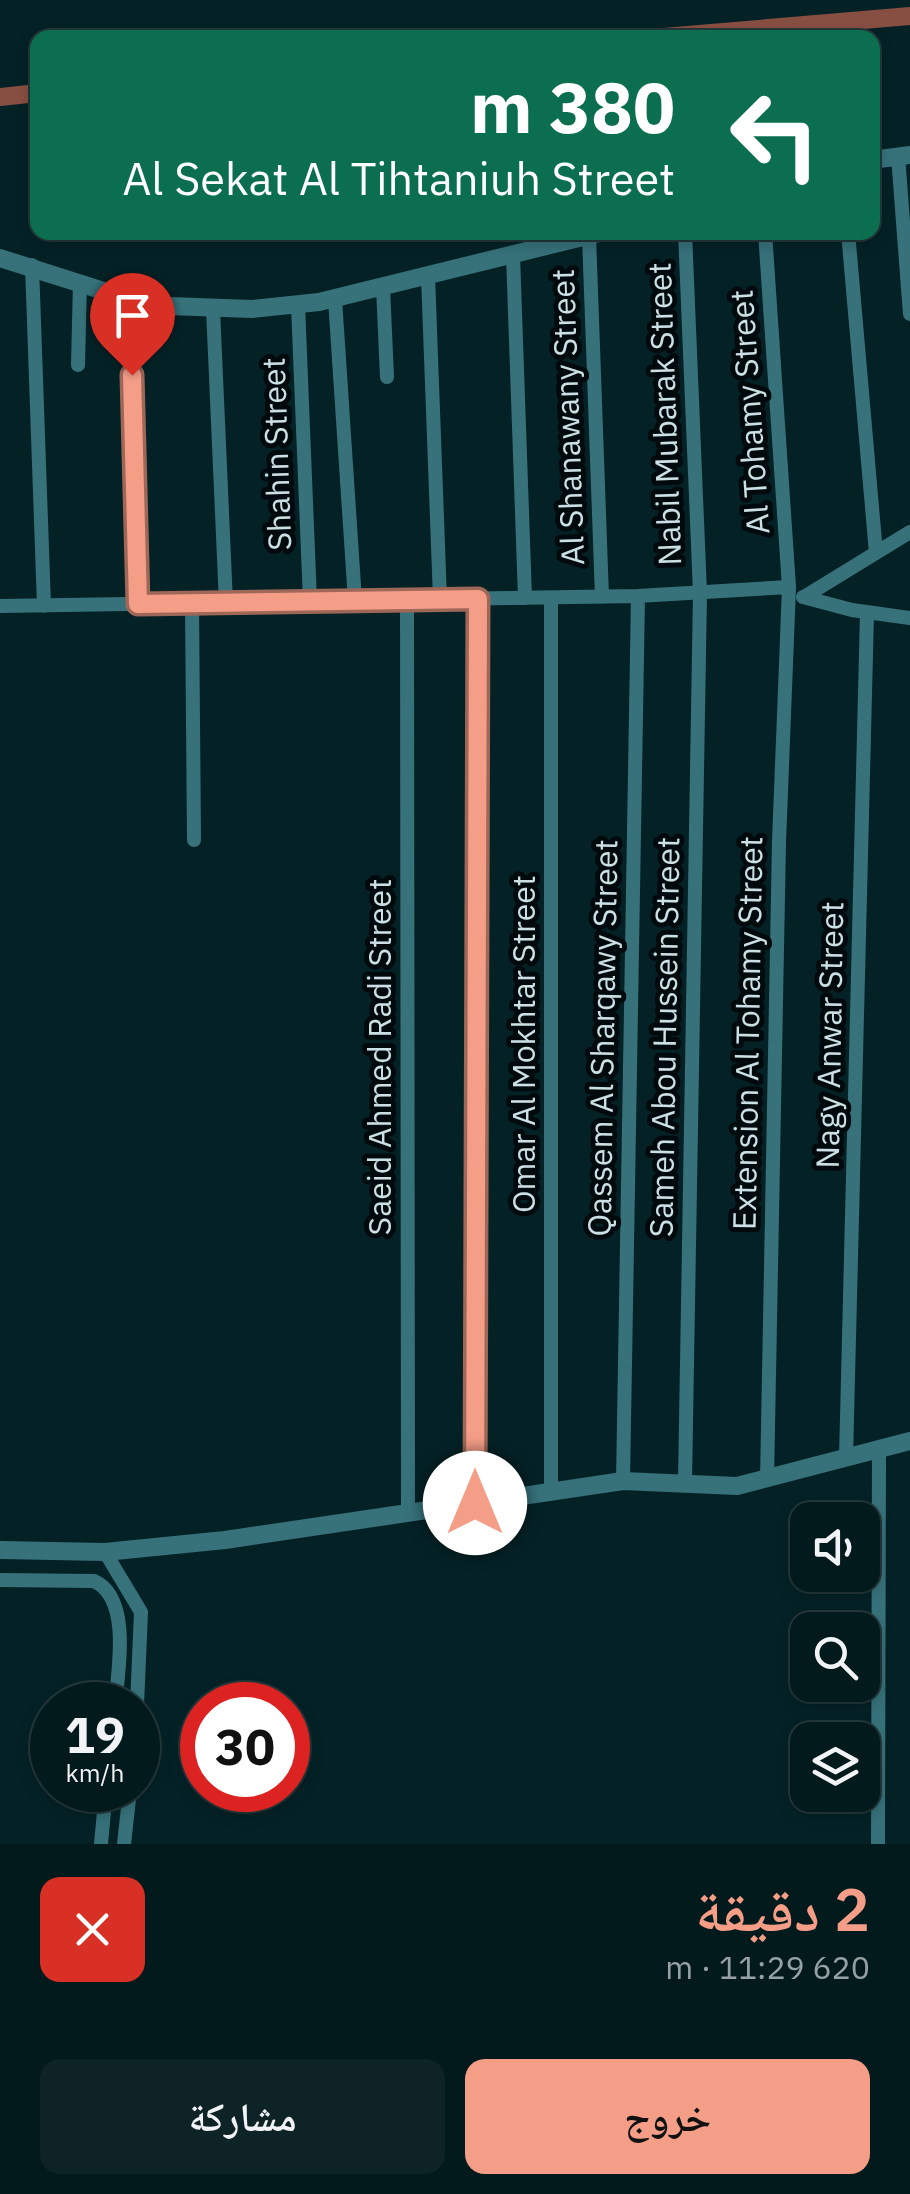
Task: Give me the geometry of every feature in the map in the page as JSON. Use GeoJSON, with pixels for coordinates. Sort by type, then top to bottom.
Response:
{"type":"FeatureCollection","features":[{"type":"Feature","properties":{"kind":"street"},"geometry":{"type":"LineString","coordinates":[[904,155],[910,314]]}},
{"type":"Feature","properties":{"kind":"street"},"geometry":{"type":"LineString","coordinates":[[0,258],[130,299],[213,308],[298,305],[573,240]]}},
{"type":"Feature","properties":{"kind":"street","name":"Al Shanawany Street"},"geometry":{"type":"LineString","coordinates":[[596,240],[602,597]]}},
{"type":"Feature","properties":{"kind":"street","name":"Nabil Mubarak Street"},"geometry":{"type":"LineString","coordinates":[[685,240],[700,593]]}},
{"type":"Feature","properties":{"kind":"street","name":"Al Tohamy Street"},"geometry":{"type":"LineString","coordinates":[[766,240],[794,593]]}},
{"type":"Feature","properties":{"kind":"street"},"geometry":{"type":"LineString","coordinates":[[849,240],[876,553]]}},
{"type":"Feature","properties":{"kind":"street"},"geometry":{"type":"LineString","coordinates":[[514,255],[525,598]]}},
{"type":"Feature","properties":{"kind":"street"},"geometry":{"type":"LineString","coordinates":[[32,265],[44,606]]}},
{"type":"Feature","properties":{"kind":"street"},"geometry":{"type":"LineString","coordinates":[[428,276],[440,599]]}},
{"type":"Feature","properties":{"kind":"street"},"geometry":{"type":"LineString","coordinates":[[78,365],[80,282]]}},
{"type":"Feature","properties":{"kind":"street"},"geometry":{"type":"LineString","coordinates":[[382,287],[387,376]]}},
{"type":"Feature","properties":{"kind":"street"},"geometry":{"type":"LineString","coordinates":[[335,298],[355,601]]}},
{"type":"Feature","properties":{"kind":"street"},"geometry":{"type":"LineString","coordinates":[[130,299],[138,604]]}},
{"type":"Feature","properties":{"kind":"street","name":"Shahin Street"},"geometry":{"type":"LineString","coordinates":[[298,305],[310,601]]}},
{"type":"Feature","properties":{"kind":"street"},"geometry":{"type":"LineString","coordinates":[[213,308],[226,603]]}},
{"type":"Feature","properties":{"kind":"street"},"geometry":{"type":"LineString","coordinates":[[794,593],[910,532]]}},
{"type":"Feature","properties":{"kind":"street","name":"Sameh Abou Hussein Street"},"geometry":{"type":"LineString","coordinates":[[684,1482],[700,593]]}},
{"type":"Feature","properties":{"kind":"street"},"geometry":{"type":"LineString","coordinates":[[0,606],[794,593],[868,613],[910,618]]}},
{"type":"Feature","properties":{"kind":"street","name":"Extension Al Tohamy Street"},"geometry":{"type":"LineString","coordinates":[[766,1480],[779,842],[794,593]]}},
{"type":"Feature","properties":{"kind":"street","name":"Qassem Al Sharqawy Street"},"geometry":{"type":"LineString","coordinates":[[623,1481],[638,596]]}},
{"type":"Feature","properties":{"kind":"street","name":"Omar Al Mokhtar Street"},"geometry":{"type":"LineString","coordinates":[[551,598],[552,1490]]}},
{"type":"Feature","properties":{"kind":"street"},"geometry":{"type":"LineString","coordinates":[[475,1503],[478,599]]}},
{"type":"Feature","properties":{"kind":"street","name":"Saeid Ahmed Radi Street"},"geometry":{"type":"LineString","coordinates":[[407,600],[408,1514]]}},
{"type":"Feature","properties":{"kind":"street"},"geometry":{"type":"LineString","coordinates":[[192,603],[194,840]]}},
{"type":"Feature","properties":{"kind":"street","name":"Nagy Anwar Street"},"geometry":{"type":"LineString","coordinates":[[846,1458],[868,613]]}},
{"type":"Feature","properties":{"kind":"street"},"geometry":{"type":"LineString","coordinates":[[0,1550],[105,1552],[225,1540],[623,1481],[737,1486],[910,1441]]}},
{"type":"Feature","properties":{"kind":"street"},"geometry":{"type":"LineString","coordinates":[[878,1844],[879,1449]]}},
{"type":"Feature","properties":{"kind":"street"},"geometry":{"type":"LineString","coordinates":[[105,1552],[141,1612],[138,1682]]}},
{"type":"Feature","properties":{"kind":"street"},"geometry":{"type":"LineString","coordinates":[[0,1580],[94,1581],[105,1587],[120,1628],[116,1682]]}},
{"type":"Feature","properties":{"kind":"street"},"geometry":{"type":"LineString","coordinates":[[101,1844],[104,1812]]}},
{"type":"Feature","properties":{"kind":"street"},"geometry":{"type":"LineString","coordinates":[[124,1844],[128,1812]]}},
{"type":"Feature","properties":{"kind":"waterway"},"geometry":{"type":"LineString","coordinates":[[746,30],[910,16]]}},
{"type":"Feature","properties":{"kind":"waterway"},"geometry":{"type":"LineString","coordinates":[[0,97],[30,94]]}},
{"type":"Feature","properties":{"kind":"route"},"geometry":{"type":"LineString","coordinates":[[132,375],[138,604],[478,599],[475,1503]]}}]}
